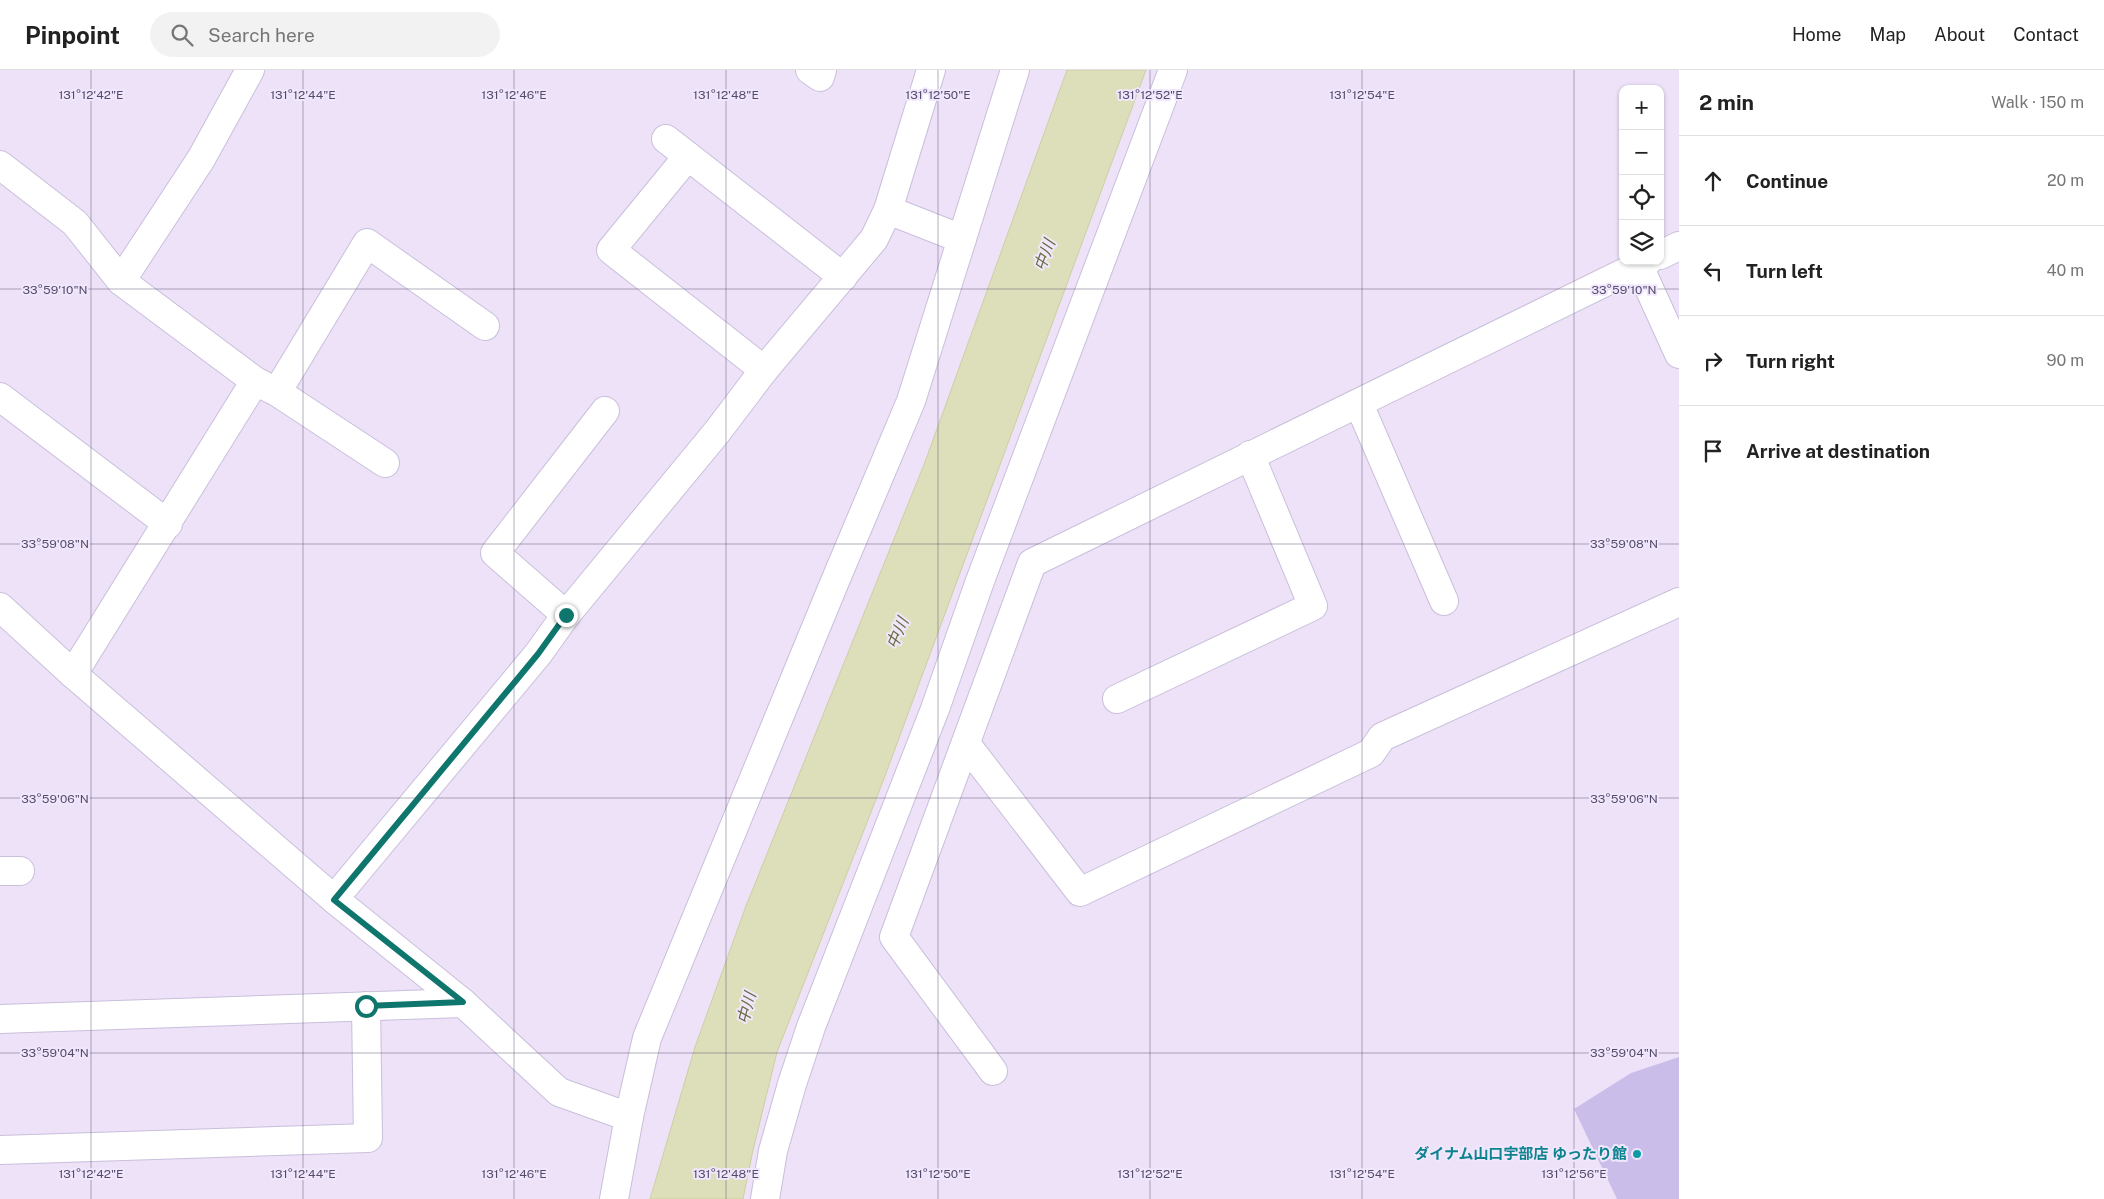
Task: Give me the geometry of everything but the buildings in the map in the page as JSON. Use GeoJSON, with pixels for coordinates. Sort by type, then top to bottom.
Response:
{"type":"FeatureCollection","features":[{"type":"Feature","properties":{"kind":"street"},"geometry":{"type":"LineString","coordinates":[[121,281],[201,159],[250,70]]}},
{"type":"Feature","properties":{"kind":"street"},"geometry":{"type":"LineString","coordinates":[[810,70],[820,77],[822,70]]}},
{"type":"Feature","properties":{"kind":"street"},"geometry":{"type":"LineString","coordinates":[[334,900],[538,654],[566,615],[717,432],[764,370],[874,238],[888,210],[930,70]]}},
{"type":"Feature","properties":{"kind":"street"},"geometry":{"type":"LineString","coordinates":[[614,1199],[629,1117],[647,1038],[911,401],[1015,70]]}},
{"type":"Feature","properties":{"kind":"street"},"geometry":{"type":"LineString","coordinates":[[765,1199],[773,1151],[811,1027],[935,709],[980,581],[1173,70]]}},
{"type":"Feature","properties":{"kind":"street"},"geometry":{"type":"LineString","coordinates":[[666,139],[843,277]]}},
{"type":"Feature","properties":{"kind":"street"},"geometry":{"type":"LineString","coordinates":[[688,156],[611,250],[764,370]]}},
{"type":"Feature","properties":{"kind":"street"},"geometry":{"type":"LineString","coordinates":[[0,165],[75,224],[121,281],[266,387],[385,463]]}},
{"type":"Feature","properties":{"kind":"street"},"geometry":{"type":"LineString","coordinates":[[888,210],[962,239]]}},
{"type":"Feature","properties":{"kind":"street"},"geometry":{"type":"LineString","coordinates":[[74,674],[168,524],[367,243],[485,326]]}},
{"type":"Feature","properties":{"kind":"street"},"geometry":{"type":"LineString","coordinates":[[1664,254],[1679,246]]}},
{"type":"Feature","properties":{"kind":"street"},"geometry":{"type":"LineString","coordinates":[[993,1071],[894,937],[1032,563],[1641,265]]}},
{"type":"Feature","properties":{"kind":"street"},"geometry":{"type":"LineString","coordinates":[[1650,265],[1679,354]]}},
{"type":"Feature","properties":{"kind":"street"},"geometry":{"type":"LineString","coordinates":[[0,397],[168,524]]}},
{"type":"Feature","properties":{"kind":"street"},"geometry":{"type":"LineString","coordinates":[[1358,404],[1444,601]]}},
{"type":"Feature","properties":{"kind":"street"},"geometry":{"type":"LineString","coordinates":[[566,615],[495,553],[605,411]]}},
{"type":"Feature","properties":{"kind":"street"},"geometry":{"type":"LineString","coordinates":[[1117,699],[1313,606],[1250,455]]}},
{"type":"Feature","properties":{"kind":"street"},"geometry":{"type":"LineString","coordinates":[[966,744],[1080,892],[1371,753],[1382,737],[1679,602]]}},
{"type":"Feature","properties":{"kind":"street"},"geometry":{"type":"LineString","coordinates":[[0,607],[74,674],[334,900],[463,1002],[559,1092],[629,1117]]}},
{"type":"Feature","properties":{"kind":"street"},"geometry":{"type":"LineString","coordinates":[[0,1019],[463,1002]]}},
{"type":"Feature","properties":{"kind":"street"},"geometry":{"type":"LineString","coordinates":[[0,1150],[368,1138],[366,1006]]}},
{"type":"Feature","properties":{"kind":"water","name":"中川"},"geometry":{"type":"Polygon","coordinates":[[[1067,70],[1146,70],[882,784],[777,1052],[743,1199],[650,1199],[695,1047],[746,906],[925,462],[1067,70]]]}},
{"type":"Feature","properties":{"kind":"place","name":"ダイナム山口宇部店 ゆったり館"},"geometry":{"type":"Point","coordinates":[1637,1154]}},
{"type":"Feature","properties":{"kind":"route"},"geometry":{"type":"LineString","coordinates":[[366,1006],[463,1002],[334,900],[538,654],[566,615]]}}]}
